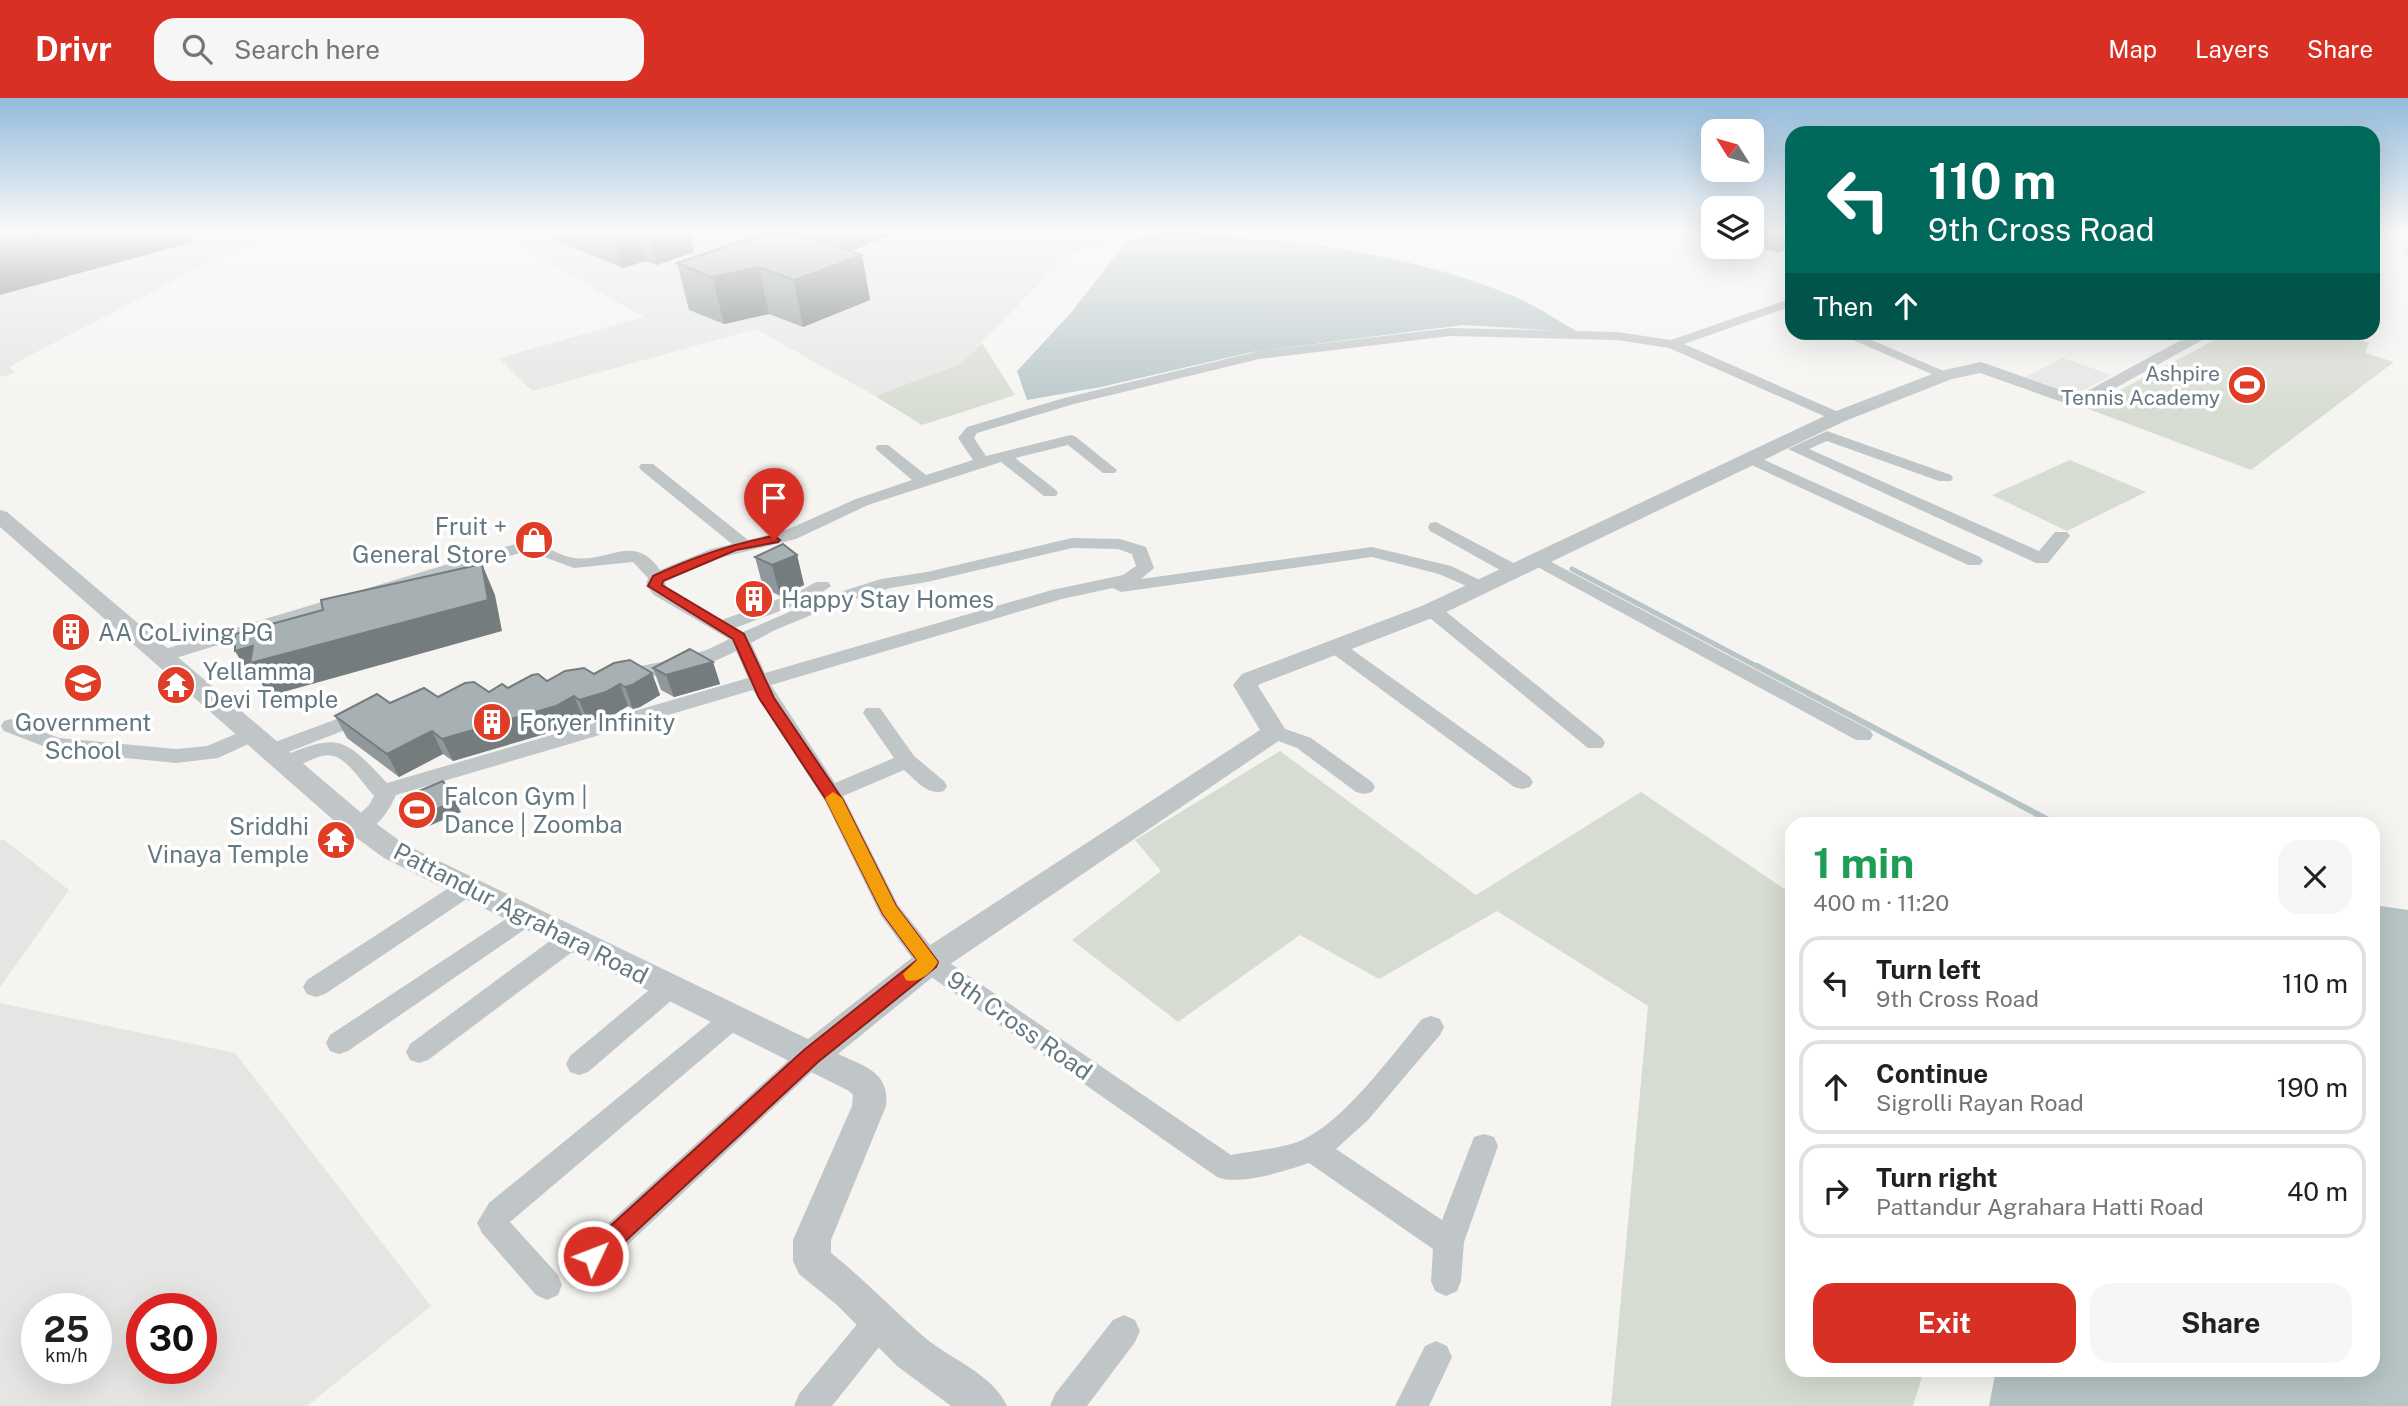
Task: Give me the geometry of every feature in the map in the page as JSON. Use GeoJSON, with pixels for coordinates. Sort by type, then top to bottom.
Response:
{"type":"FeatureCollection","features":[{"type":"Feature","properties":{"kind":"street"},"geometry":{"type":"LineString","coordinates":[[1672,344],[1785,304]]}},
{"type":"Feature","properties":{"kind":"street"},"geometry":{"type":"LineString","coordinates":[[982,462],[966,438],[972,430],[986,424],[1259,355],[1435,333],[1610,335],[1672,344],[1838,416]]}},
{"type":"Feature","properties":{"kind":"street"},"geometry":{"type":"LineString","coordinates":[[1860,340],[1947,374]]}},
{"type":"Feature","properties":{"kind":"street"},"geometry":{"type":"LineString","coordinates":[[2061,536],[2042,559],[1796,449],[1805,439],[1838,416],[1947,374],[1981,367],[2079,403],[2193,340]]}},
{"type":"Feature","properties":{"kind":"street"},"geometry":{"type":"LineString","coordinates":[[742,642],[739,637],[660,591],[654,586],[657,578],[697,560],[801,531],[848,508],[923,481],[1066,436],[1109,470]]}},
{"type":"Feature","properties":{"kind":"street"},"geometry":{"type":"LineString","coordinates":[[1364,787],[1304,743],[1274,732],[1245,685],[1251,679],[1432,610],[1751,459],[1805,439],[1827,436],[1945,478]]}},
{"type":"Feature","properties":{"kind":"street"},"geometry":{"type":"LineString","coordinates":[[883,448],[923,481]]}},
{"type":"Feature","properties":{"kind":"street"},"geometry":{"type":"LineString","coordinates":[[1005,455],[1050,493]]}},
{"type":"Feature","properties":{"kind":"street"},"geometry":{"type":"LineString","coordinates":[[1751,459],[1974,561]]}},
{"type":"Feature","properties":{"kind":"street"},"geometry":{"type":"LineString","coordinates":[[647,467],[743,545]]}},
{"type":"Feature","properties":{"kind":"street","name":"Pattandur Agrahara Road"},"geometry":{"type":"LineString","coordinates":[[0,516],[359,825],[413,862],[861,1081],[871,1091],[869,1106],[812,1240],[812,1261],[851,1292],[880,1321]]}},
{"type":"Feature","properties":{"kind":"street"},"geometry":{"type":"LineString","coordinates":[[1436,527],[1515,571]]}},
{"type":"Feature","properties":{"kind":"street"},"geometry":{"type":"LineString","coordinates":[[382,792],[1058,594],[1129,579],[1145,568],[1140,551],[1120,544],[1072,542],[927,577],[887,583],[830,601],[768,626],[713,656],[689,664],[601,679]]}},
{"type":"Feature","properties":{"kind":"street"},"geometry":{"type":"LineString","coordinates":[[162,656],[522,547],[541,548],[576,563],[638,556],[648,562],[657,578]]}},
{"type":"Feature","properties":{"kind":"street"},"geometry":{"type":"LineString","coordinates":[[923,642],[1121,587],[1372,552],[1445,570],[1480,587]]}},
{"type":"Feature","properties":{"kind":"street"},"geometry":{"type":"LineString","coordinates":[[1540,561],[1863,735]]}},
{"type":"Feature","properties":{"kind":"street"},"geometry":{"type":"LineString","coordinates":[[720,627],[806,595],[822,586]]}},
{"type":"Feature","properties":{"kind":"street"},"geometry":{"type":"LineString","coordinates":[[1432,610],[1595,743]]}},
{"type":"Feature","properties":{"kind":"street","name":"9th Cross Road"},"geometry":{"type":"LineString","coordinates":[[742,642],[767,698],[830,793],[889,910],[929,962],[1227,1168],[1257,1164],[1312,1149],[1343,1128],[1431,1027]]}},
{"type":"Feature","properties":{"kind":"street"},"geometry":{"type":"LineString","coordinates":[[1336,647],[1522,782]]}},
{"type":"Feature","properties":{"kind":"street"},"geometry":{"type":"LineString","coordinates":[[270,749],[383,707]]}},
{"type":"Feature","properties":{"kind":"street"},"geometry":{"type":"LineString","coordinates":[[873,713],[907,761],[936,786]]}},
{"type":"Feature","properties":{"kind":"street"},"geometry":{"type":"LineString","coordinates":[[11,726],[56,744],[176,755],[323,747],[347,753],[385,795],[378,810],[359,825]]}},
{"type":"Feature","properties":{"kind":"street"},"geometry":{"type":"LineString","coordinates":[[593,1256],[811,1056],[929,962],[1274,732]]}},
{"type":"Feature","properties":{"kind":"street"},"geometry":{"type":"LineString","coordinates":[[830,793],[907,761]]}},
{"type":"Feature","properties":{"kind":"street"},"geometry":{"type":"LineString","coordinates":[[316,987],[466,888]]}},
{"type":"Feature","properties":{"kind":"street"},"geometry":{"type":"LineString","coordinates":[[338,1043],[526,917]]}},
{"type":"Feature","properties":{"kind":"street"},"geometry":{"type":"LineString","coordinates":[[419,1052],[571,939]]}},
{"type":"Feature","properties":{"kind":"street"},"geometry":{"type":"LineString","coordinates":[[579,1064],[670,987]]}},
{"type":"Feature","properties":{"kind":"street"},"geometry":{"type":"LineString","coordinates":[[547,1284],[492,1223],[499,1213],[558,1162],[733,1018]]}},
{"type":"Feature","properties":{"kind":"street"},"geometry":{"type":"LineString","coordinates":[[1446,1281],[1449,1242],[1485,1146]]}},
{"type":"Feature","properties":{"kind":"street"},"geometry":{"type":"LineString","coordinates":[[1312,1149],[1449,1242]]}},
{"type":"Feature","properties":{"kind":"street"},"geometry":{"type":"LineString","coordinates":[[811,1406],[880,1321],[911,1352],[986,1406]]}},
{"type":"Feature","properties":{"kind":"street"},"geometry":{"type":"LineString","coordinates":[[1067,1406],[1124,1331]]}},
{"type":"Feature","properties":{"kind":"street"},"geometry":{"type":"LineString","coordinates":[[1412,1406],[1436,1357]]}},
{"type":"Feature","properties":{"kind":"shaded area"},"geometry":{"type":"Polygon","coordinates":[[[0,294],[149,294],[23,359],[9,367],[15,373],[0,377],[0,294]]]}},
{"type":"Feature","properties":{"kind":"shaded area"},"geometry":{"type":"Polygon","coordinates":[[[604,294],[1029,294],[960,364],[875,396],[756,329],[532,391],[499,358],[644,317],[604,294]]]}},
{"type":"Feature","properties":{"kind":"shaded area"},"geometry":{"type":"Polygon","coordinates":[[[1085,294],[1508,294],[1578,332],[1463,325],[1252,352],[1101,387],[1027,400],[1017,371],[1085,294]]]}},
{"type":"Feature","properties":{"kind":"shaded area","name":"Ashpire Tennis Academy"},"geometry":{"type":"Polygon","coordinates":[[[2215,340],[2359,340],[2369,343],[2365,353],[2394,362],[2251,470],[2086,408],[2215,340]]]}},
{"type":"Feature","properties":{"kind":"shaded area"},"geometry":{"type":"Polygon","coordinates":[[[982,343],[1015,395],[922,425],[875,396],[960,364],[982,343]]]}},
{"type":"Feature","properties":{"kind":"shaded area"},"geometry":{"type":"Polygon","coordinates":[[[2063,358],[2112,375],[2075,395],[2025,377],[2063,358]]]}},
{"type":"Feature","properties":{"kind":"shaded area"},"geometry":{"type":"Polygon","coordinates":[[[2070,460],[2146,492],[2067,531],[1992,495],[2070,460]]]}},
{"type":"Feature","properties":{"kind":"shaded area"},"geometry":{"type":"Polygon","coordinates":[[[1280,751],[1476,895],[1641,792],[1785,889],[1785,1377],[1922,1377],[1913,1406],[1611,1406],[1648,1006],[1497,911],[1379,979],[1300,935],[1178,1022],[1072,940],[1161,871],[1135,840],[1280,751]]]}},
{"type":"Feature","properties":{"kind":"shaded area"},"geometry":{"type":"Polygon","coordinates":[[[3,839],[69,890],[0,987],[0,840],[3,839]]]}},
{"type":"Feature","properties":{"kind":"shaded area"},"geometry":{"type":"Polygon","coordinates":[[[2380,906],[2408,910],[2408,1406],[1989,1406],[1995,1377],[2380,1377],[2380,906]]]}},
{"type":"Feature","properties":{"kind":"shaded area"},"geometry":{"type":"Polygon","coordinates":[[[0,1003],[235,1053],[431,1306],[307,1406],[0,1406],[0,1003]]]}},
{"type":"Feature","properties":{"kind":"building"},"geometry":{"type":"Polygon","coordinates":[[[783,544],[797,555],[772,565],[755,557],[783,544]]]}},
{"type":"Feature","properties":{"kind":"building"},"geometry":{"type":"Polygon","coordinates":[[[482,564],[488,600],[250,663],[253,646],[235,651],[235,634],[323,610],[321,600],[482,564]]]}},
{"type":"Feature","properties":{"kind":"building"},"geometry":{"type":"Polygon","coordinates":[[[690,649],[713,662],[666,675],[653,668],[690,649]]]}},
{"type":"Feature","properties":{"kind":"building"},"geometry":{"type":"Polygon","coordinates":[[[630,660],[652,673],[632,685],[625,687],[620,684],[606,692],[579,700],[574,696],[556,706],[442,739],[432,731],[387,754],[335,716],[377,694],[390,703],[424,688],[438,697],[465,683],[474,682],[489,692],[502,684],[508,688],[532,675],[538,674],[547,681],[565,671],[584,668],[594,674],[614,663],[630,660]]]}},
{"type":"Feature","properties":{"kind":"building"},"geometry":{"type":"Polygon","coordinates":[[[443,781],[455,801],[414,819],[402,798],[443,781]]]}},
{"type":"Feature","properties":{"kind":"waterway"},"geometry":{"type":"LineString","coordinates":[[1572,569],[1760,668]]}},
{"type":"Feature","properties":{"kind":"waterway"},"geometry":{"type":"LineString","coordinates":[[1757,666],[2043,817]]}},
{"type":"Feature","properties":{"kind":"slow traffic"},"geometry":{"type":"LineString","coordinates":[[833,798],[889,910],[929,962],[912,974]]}},
{"type":"Feature","properties":{"kind":"place","name":"Ashpire Tennis Academy"},"geometry":{"type":"Point","coordinates":[2247,385]}},
{"type":"Feature","properties":{"kind":"place","name":"Fruit + General Store"},"geometry":{"type":"Point","coordinates":[534,540]}},
{"type":"Feature","properties":{"kind":"place","name":"Happy Stay Homes"},"geometry":{"type":"Point","coordinates":[754,599]}},
{"type":"Feature","properties":{"kind":"place","name":"AA CoLiving PG"},"geometry":{"type":"Point","coordinates":[71,632]}},
{"type":"Feature","properties":{"kind":"place","name":"Government School"},"geometry":{"type":"Point","coordinates":[83,683]}},
{"type":"Feature","properties":{"kind":"place","name":"Yellamma Devi Temple"},"geometry":{"type":"Point","coordinates":[176,685]}},
{"type":"Feature","properties":{"kind":"place","name":"Foryer Infinity"},"geometry":{"type":"Point","coordinates":[492,722]}},
{"type":"Feature","properties":{"kind":"place","name":"Falcon Gym | Dance | Zoomba"},"geometry":{"type":"Point","coordinates":[417,810]}},
{"type":"Feature","properties":{"kind":"place","name":"Sriddhi Vinaya Temple"},"geometry":{"type":"Point","coordinates":[336,840]}},
{"type":"Feature","properties":{"kind":"route"},"geometry":{"type":"LineString","coordinates":[[593,1256],[829,1040],[929,962],[889,910],[835,800],[767,698],[739,637],[654,586],[657,578],[697,560],[733,547],[774,540]]}}]}
